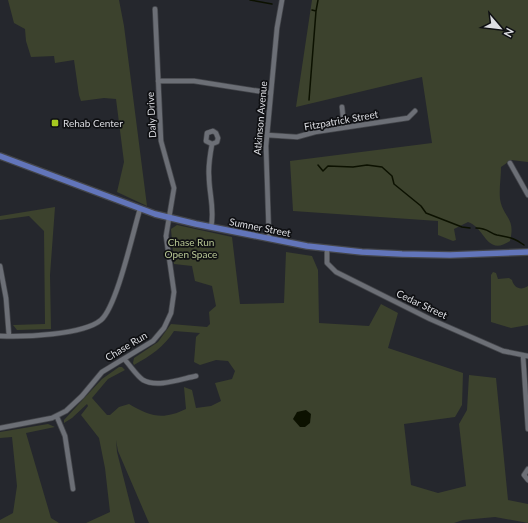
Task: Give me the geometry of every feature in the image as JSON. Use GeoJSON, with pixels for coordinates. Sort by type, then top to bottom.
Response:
{"type":"FeatureCollection","features":[{"type":"Feature","properties":{"kind":"main road","name":"Sumner Street"},"geometry":{"type":"LineString","coordinates":[[0,156],[140,209],[170,218],[269,238],[327,248],[377,253],[433,255],[528,252]]}},
{"type":"Feature","properties":{"kind":"street","name":"Atkinson Avenue"},"geometry":{"type":"LineString","coordinates":[[269,238],[265,162],[278,22],[282,0]]}},
{"type":"Feature","properties":{"kind":"street","name":"Daly Drive"},"geometry":{"type":"LineString","coordinates":[[155,9],[162,145],[174,188],[170,218]]}},
{"type":"Feature","properties":{"kind":"street"},"geometry":{"type":"LineString","coordinates":[[158,81],[194,81],[271,93]]}},
{"type":"Feature","properties":{"kind":"street"},"geometry":{"type":"LineString","coordinates":[[342,106],[344,127]]}},
{"type":"Feature","properties":{"kind":"street","name":"Fitzpatrick Street"},"geometry":{"type":"LineString","coordinates":[[267,135],[297,137],[344,127],[408,118],[415,111]]}},
{"type":"Feature","properties":{"kind":"street"},"geometry":{"type":"LineString","coordinates":[[211,227],[213,213],[209,175],[212,144]]}},
{"type":"Feature","properties":{"kind":"street"},"geometry":{"type":"LineString","coordinates":[[510,163],[528,195]]}},
{"type":"Feature","properties":{"kind":"street"},"geometry":{"type":"LineString","coordinates":[[0,336],[51,334],[92,326],[103,317],[113,301],[140,209]]}},
{"type":"Feature","properties":{"kind":"street","name":"Chase Run"},"geometry":{"type":"LineString","coordinates":[[0,428],[57,417],[74,405],[102,372],[148,345],[156,338],[164,328],[171,313],[174,292],[166,236],[170,218]]}},
{"type":"Feature","properties":{"kind":"street","name":"Cedar Street"},"geometry":{"type":"LineString","coordinates":[[327,248],[327,263],[336,272],[430,319],[503,351],[526,356]]}},
{"type":"Feature","properties":{"kind":"street"},"geometry":{"type":"LineString","coordinates":[[0,266],[6,298],[9,336]]}},
{"type":"Feature","properties":{"kind":"street"},"geometry":{"type":"LineString","coordinates":[[526,356],[528,429]]}},
{"type":"Feature","properties":{"kind":"street"},"geometry":{"type":"LineString","coordinates":[[124,359],[141,379],[147,382],[154,383],[196,376]]}},
{"type":"Feature","properties":{"kind":"street"},"geometry":{"type":"LineString","coordinates":[[57,417],[65,436],[73,489]]}},
{"type":"Feature","properties":{"kind":"street"},"geometry":{"type":"LineString","coordinates":[[528,469],[524,475],[528,480]]}},
{"type":"Feature","properties":{"kind":"green space"},"geometry":{"type":"Polygon","coordinates":[[[8,0],[119,0],[124,26],[147,206],[117,192],[124,162],[116,99],[104,98],[81,101],[74,60],[55,63],[54,56],[31,57],[26,41],[25,29],[14,23],[8,0]]]}},
{"type":"Feature","properties":{"kind":"green space"},"geometry":{"type":"Polygon","coordinates":[[[312,0],[528,0],[528,162],[511,160],[501,167],[500,199],[510,222],[510,241],[502,245],[491,243],[474,225],[468,222],[454,229],[456,240],[453,241],[438,235],[438,221],[293,211],[290,161],[432,143],[422,77],[296,107],[312,0]]]}},
{"type":"Feature","properties":{"kind":"green space"},"geometry":{"type":"Polygon","coordinates":[[[55,207],[50,275],[51,329],[17,330],[13,325],[45,324],[44,231],[29,216],[0,220],[0,216],[55,207]]]}},
{"type":"Feature","properties":{"kind":"green space","name":"Chase Run Open Space"},"geometry":{"type":"Polygon","coordinates":[[[177,225],[232,237],[240,304],[284,303],[286,252],[312,256],[318,270],[319,323],[369,326],[381,304],[398,313],[388,348],[463,373],[462,405],[455,417],[404,424],[411,485],[438,493],[466,486],[459,424],[467,410],[469,375],[496,378],[508,500],[528,504],[528,523],[495,517],[463,520],[454,523],[149,523],[118,451],[116,440],[117,452],[135,523],[86,523],[110,512],[105,468],[99,438],[81,415],[88,406],[87,404],[72,418],[64,423],[64,420],[102,379],[119,367],[122,367],[125,370],[108,379],[92,398],[107,415],[110,415],[119,407],[129,404],[144,412],[157,416],[164,416],[186,409],[184,387],[192,390],[196,408],[211,406],[221,401],[215,383],[232,379],[235,371],[228,361],[216,360],[200,365],[194,362],[196,337],[200,333],[174,331],[166,342],[156,351],[134,365],[133,363],[134,358],[158,342],[171,324],[207,327],[210,324],[209,312],[216,306],[212,286],[195,281],[192,266],[174,264],[171,229],[177,225]]]}},
{"type":"Feature","properties":{"kind":"green space"},"geometry":{"type":"Polygon","coordinates":[[[493,272],[496,273],[498,279],[509,278],[518,288],[525,288],[528,286],[528,325],[511,328],[491,322],[491,275],[493,272]]]}},
{"type":"Feature","properties":{"kind":"green space"},"geometry":{"type":"Polygon","coordinates":[[[48,424],[55,427],[26,433],[51,518],[59,523],[0,523],[0,520],[13,513],[17,486],[12,437],[0,438],[0,432],[48,424]]]}},
{"type":"Feature","properties":{"kind":"shaded area"},"geometry":{"type":"Polygon","coordinates":[[[306,410],[311,414],[310,423],[305,427],[300,427],[293,419],[297,412],[306,410]]]}},
{"type":"Feature","properties":{"kind":"waterway"},"geometry":{"type":"LineString","coordinates":[[250,0],[272,4]]}},
{"type":"Feature","properties":{"kind":"waterway"},"geometry":{"type":"LineString","coordinates":[[312,10],[316,11],[318,0]]}},
{"type":"Feature","properties":{"kind":"waterway"},"geometry":{"type":"LineString","coordinates":[[309,100],[316,11]]}},
{"type":"Feature","properties":{"kind":"waterway"},"geometry":{"type":"LineString","coordinates":[[318,165],[323,171],[328,166],[353,167],[367,165],[382,167],[392,176],[394,184],[421,206],[426,213],[462,227],[470,228]]}},
{"type":"Feature","properties":{"kind":"waterway"},"geometry":{"type":"LineString","coordinates":[[476,228],[517,240],[524,245]]}},
{"type":"Feature","properties":{"kind":"place","name":"Rehab Center"},"geometry":{"type":"Point","coordinates":[55,123]}}]}
